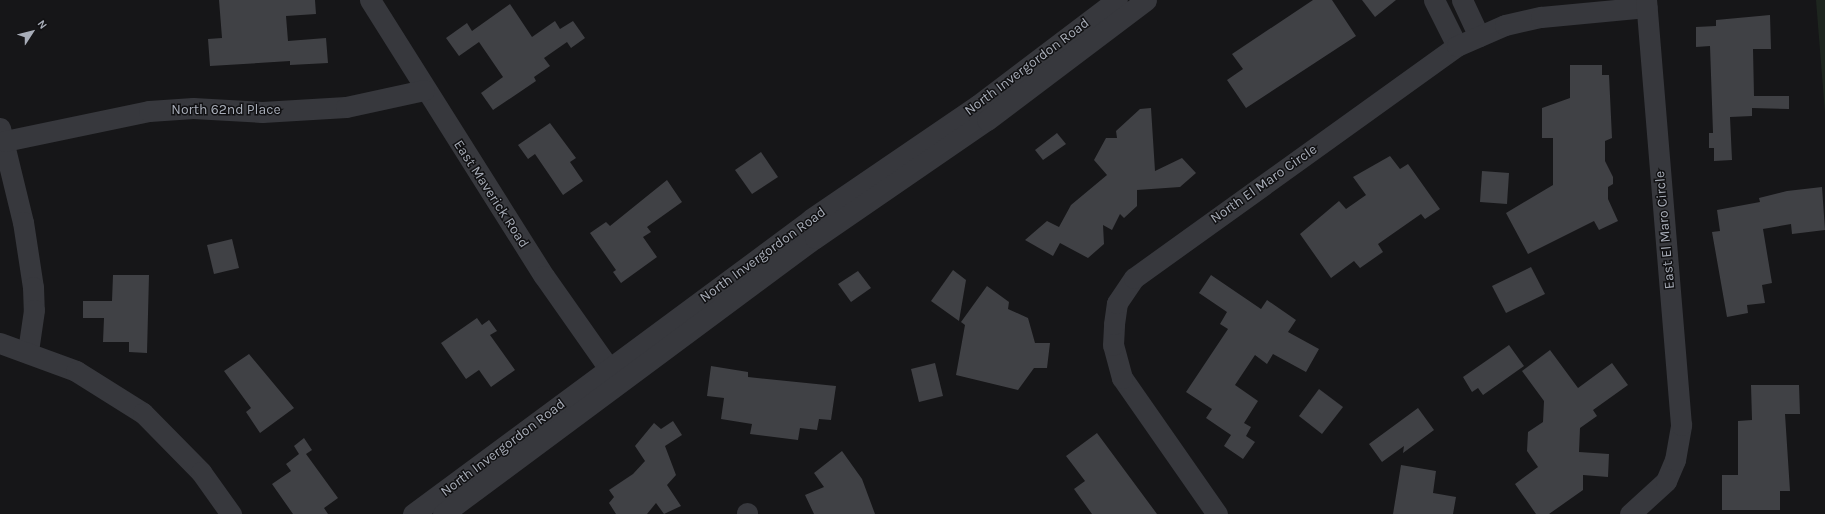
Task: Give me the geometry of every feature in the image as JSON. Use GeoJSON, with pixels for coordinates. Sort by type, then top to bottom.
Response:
{"type":"FeatureCollection","features":[{"type":"Feature","properties":{"kind":"street","name":"East Maverick Road"},"geometry":{"type":"LineString","coordinates":[[370,0],[424,90],[614,376]]}},
{"type":"Feature","properties":{"kind":"street","name":"North Invergordon Road"},"geometry":{"type":"LineString","coordinates":[[443,514],[811,219],[978,105],[1116,0]]}},
{"type":"Feature","properties":{"kind":"street","name":"North Invergordon Road"},"geometry":{"type":"LineString","coordinates":[[413,514],[987,120],[1146,0]]}},
{"type":"Feature","properties":{"kind":"street"},"geometry":{"type":"LineString","coordinates":[[1434,0],[1457,46]]}},
{"type":"Feature","properties":{"kind":"street"},"geometry":{"type":"LineString","coordinates":[[1462,0],[1479,36]]}},
{"type":"Feature","properties":{"kind":"street","name":"North El Maro Circle"},"geometry":{"type":"LineString","coordinates":[[1217,514],[1122,378],[1113,345],[1117,303],[1134,278],[1156,260],[1457,46],[1506,24],[1541,17],[1647,3]]}},
{"type":"Feature","properties":{"kind":"street","name":"East El Maro Circle"},"geometry":{"type":"LineString","coordinates":[[1630,514],[1666,481],[1675,460],[1681,425],[1647,3]]}},
{"type":"Feature","properties":{"kind":"street","name":"North 62nd Place"},"geometry":{"type":"LineString","coordinates":[[2,134],[149,111],[193,108],[262,112],[346,107],[424,90]]}},
{"type":"Feature","properties":{"kind":"street"},"geometry":{"type":"LineString","coordinates":[[2,134],[33,288],[34,310],[28,351]]}},
{"type":"Feature","properties":{"kind":"street"},"geometry":{"type":"LineString","coordinates":[[0,343],[28,351],[76,371],[143,413],[201,472],[231,514]]}},
{"type":"Feature","properties":{"kind":"shaded area"},"geometry":{"type":"Polygon","coordinates":[[[1816,0],[1825,0],[1825,113],[1816,0]]]}},
{"type":"Feature","properties":{"kind":"building"},"geometry":{"type":"Polygon","coordinates":[[[219,0],[315,0],[316,14],[286,16],[288,41],[326,38],[328,63],[290,65],[290,61],[210,66],[208,39],[222,38],[219,0]]]}},
{"type":"Feature","properties":{"kind":"building"},"geometry":{"type":"Polygon","coordinates":[[[1313,0],[1332,0],[1356,36],[1246,108],[1227,80],[1243,69],[1232,54],[1313,0]]]}},
{"type":"Feature","properties":{"kind":"building"},"geometry":{"type":"Polygon","coordinates":[[[1362,0],[1396,0],[1375,17],[1362,0]]]}},
{"type":"Feature","properties":{"kind":"building"},"geometry":{"type":"Polygon","coordinates":[[[510,4],[532,37],[555,21],[560,29],[573,21],[585,38],[571,48],[567,42],[544,58],[550,66],[534,77],[536,81],[493,110],[481,93],[503,77],[479,42],[459,56],[446,38],[467,23],[472,31],[510,4]]]}},
{"type":"Feature","properties":{"kind":"building"},"geometry":{"type":"Polygon","coordinates":[[[1770,15],[1771,49],[1753,49],[1754,96],[1789,96],[1789,109],[1752,108],[1752,116],[1730,117],[1732,160],[1714,161],[1714,148],[1709,148],[1709,133],[1713,133],[1710,46],[1696,47],[1696,27],[1716,26],[1716,20],[1770,15]]]}},
{"type":"Feature","properties":{"kind":"building"},"geometry":{"type":"Polygon","coordinates":[[[1570,65],[1602,65],[1602,75],[1609,75],[1612,138],[1605,141],[1605,161],[1613,177],[1613,184],[1608,187],[1608,199],[1618,221],[1599,230],[1594,221],[1528,254],[1506,213],[1553,185],[1553,138],[1542,138],[1542,108],[1570,98],[1570,65]]]}},
{"type":"Feature","properties":{"kind":"building"},"geometry":{"type":"Polygon","coordinates":[[[1151,108],[1155,171],[1182,158],[1196,173],[1180,187],[1137,190],[1137,206],[1124,218],[1120,214],[1112,230],[1103,225],[1104,244],[1088,258],[1060,243],[1053,256],[1025,240],[1047,221],[1059,227],[1071,205],[1107,175],[1094,160],[1106,138],[1117,138],[1116,131],[1140,109],[1151,108]]]}},
{"type":"Feature","properties":{"kind":"building"},"geometry":{"type":"Polygon","coordinates":[[[550,123],[576,158],[570,162],[583,181],[563,195],[535,154],[528,159],[518,145],[550,123]]]}},
{"type":"Feature","properties":{"kind":"building"},"geometry":{"type":"Polygon","coordinates":[[[1057,133],[1066,144],[1043,160],[1035,150],[1057,133]]]}},
{"type":"Feature","properties":{"kind":"building"},"geometry":{"type":"Polygon","coordinates":[[[761,152],[778,177],[752,194],[735,170],[761,152]]]}},
{"type":"Feature","properties":{"kind":"building"},"geometry":{"type":"Polygon","coordinates":[[[1390,156],[1400,169],[1408,164],[1440,209],[1425,219],[1421,214],[1378,244],[1383,252],[1360,268],[1354,261],[1331,278],[1300,234],[1339,201],[1346,209],[1366,195],[1353,177],[1390,156]]]}},
{"type":"Feature","properties":{"kind":"building"},"geometry":{"type":"Polygon","coordinates":[[[1482,171],[1509,173],[1507,204],[1480,202],[1482,171]]]}},
{"type":"Feature","properties":{"kind":"building"},"geometry":{"type":"Polygon","coordinates":[[[667,180],[682,202],[647,227],[651,232],[643,237],[657,257],[621,283],[613,272],[616,270],[590,233],[606,222],[610,226],[667,180]]]}},
{"type":"Feature","properties":{"kind":"building"},"geometry":{"type":"Polygon","coordinates":[[[1822,187],[1825,230],[1792,234],[1791,224],[1763,229],[1772,283],[1762,285],[1765,303],[1747,305],[1748,313],[1727,317],[1712,232],[1720,231],[1717,210],[1760,202],[1759,198],[1787,191],[1822,187]]]}},
{"type":"Feature","properties":{"kind":"building"},"geometry":{"type":"Polygon","coordinates":[[[232,239],[239,268],[214,274],[207,245],[232,239]]]}},
{"type":"Feature","properties":{"kind":"building"},"geometry":{"type":"Polygon","coordinates":[[[1531,267],[1545,294],[1506,313],[1492,286],[1531,267]]]}},
{"type":"Feature","properties":{"kind":"building"},"geometry":{"type":"Polygon","coordinates":[[[953,270],[966,280],[959,321],[931,301],[953,270]]]}},
{"type":"Feature","properties":{"kind":"building"},"geometry":{"type":"Polygon","coordinates":[[[858,271],[871,288],[851,302],[838,284],[858,271]]]}},
{"type":"Feature","properties":{"kind":"building"},"geometry":{"type":"Polygon","coordinates":[[[113,275],[149,275],[147,353],[129,352],[129,342],[103,342],[104,318],[83,318],[83,301],[112,301],[113,275]]]}},
{"type":"Feature","properties":{"kind":"building"},"geometry":{"type":"Polygon","coordinates":[[[1211,275],[1261,309],[1267,300],[1296,320],[1288,332],[1319,349],[1306,372],[1273,354],[1267,364],[1255,355],[1235,385],[1258,401],[1244,423],[1251,427],[1246,436],[1255,442],[1243,459],[1224,446],[1231,435],[1206,418],[1212,409],[1186,392],[1228,329],[1220,324],[1227,312],[1199,293],[1211,275]]]}},
{"type":"Feature","properties":{"kind":"building"},"geometry":{"type":"Polygon","coordinates":[[[987,286],[1009,302],[1008,309],[1028,318],[1035,343],[1050,343],[1047,368],[1034,368],[1018,390],[956,375],[965,325],[961,322],[987,286]]]}},
{"type":"Feature","properties":{"kind":"building"},"geometry":{"type":"Polygon","coordinates":[[[477,318],[482,325],[489,320],[497,331],[490,335],[515,370],[491,387],[479,370],[466,379],[441,343],[477,318]]]}},
{"type":"Feature","properties":{"kind":"building"},"geometry":{"type":"Polygon","coordinates":[[[1509,345],[1524,366],[1483,395],[1478,388],[1472,392],[1463,377],[1509,345]]]}},
{"type":"Feature","properties":{"kind":"building"},"geometry":{"type":"Polygon","coordinates":[[[1550,350],[1578,388],[1612,363],[1628,385],[1593,410],[1597,416],[1580,428],[1579,452],[1609,454],[1608,477],[1583,475],[1583,490],[1549,514],[1536,514],[1515,484],[1538,467],[1527,451],[1528,432],[1543,422],[1544,401],[1522,371],[1550,350]]]}},
{"type":"Feature","properties":{"kind":"building"},"geometry":{"type":"Polygon","coordinates":[[[249,354],[294,408],[260,433],[246,412],[251,408],[224,371],[249,354]]]}},
{"type":"Feature","properties":{"kind":"building"},"geometry":{"type":"Polygon","coordinates":[[[935,363],[943,396],[919,402],[911,369],[935,363]]]}},
{"type":"Feature","properties":{"kind":"building"},"geometry":{"type":"Polygon","coordinates":[[[711,366],[748,372],[748,377],[836,386],[831,420],[819,419],[817,430],[800,428],[798,440],[750,434],[752,424],[721,419],[724,398],[707,396],[711,366]]]}},
{"type":"Feature","properties":{"kind":"building"},"geometry":{"type":"Polygon","coordinates":[[[1751,385],[1799,385],[1800,414],[1785,414],[1790,491],[1780,491],[1780,510],[1722,510],[1722,475],[1738,475],[1738,421],[1752,420],[1751,385]]]}},
{"type":"Feature","properties":{"kind":"building"},"geometry":{"type":"Polygon","coordinates":[[[1319,389],[1343,407],[1322,434],[1299,416],[1319,389]]]}},
{"type":"Feature","properties":{"kind":"building"},"geometry":{"type":"Polygon","coordinates":[[[1418,408],[1434,430],[1403,453],[1404,446],[1382,462],[1369,444],[1418,408]]]}},
{"type":"Feature","properties":{"kind":"building"},"geometry":{"type":"Polygon","coordinates":[[[673,421],[682,435],[665,446],[676,475],[667,485],[681,506],[664,514],[656,503],[647,514],[616,514],[609,503],[614,497],[609,490],[633,474],[645,461],[635,446],[654,423],[661,429],[673,421]]]}},
{"type":"Feature","properties":{"kind":"building"},"geometry":{"type":"Polygon","coordinates":[[[1097,433],[1157,514],[1092,514],[1074,489],[1085,481],[1066,456],[1097,433]]]}},
{"type":"Feature","properties":{"kind":"building"},"geometry":{"type":"Polygon","coordinates":[[[304,438],[312,450],[306,454],[338,498],[324,508],[328,514],[293,514],[272,484],[291,471],[286,464],[299,454],[294,446],[304,438]]]}},
{"type":"Feature","properties":{"kind":"building"},"geometry":{"type":"Polygon","coordinates":[[[842,451],[862,479],[875,514],[814,514],[805,495],[824,487],[814,473],[842,451]]]}},
{"type":"Feature","properties":{"kind":"building"},"geometry":{"type":"Polygon","coordinates":[[[1401,465],[1436,471],[1433,493],[1456,497],[1453,514],[1393,514],[1401,465]]]}}]}
